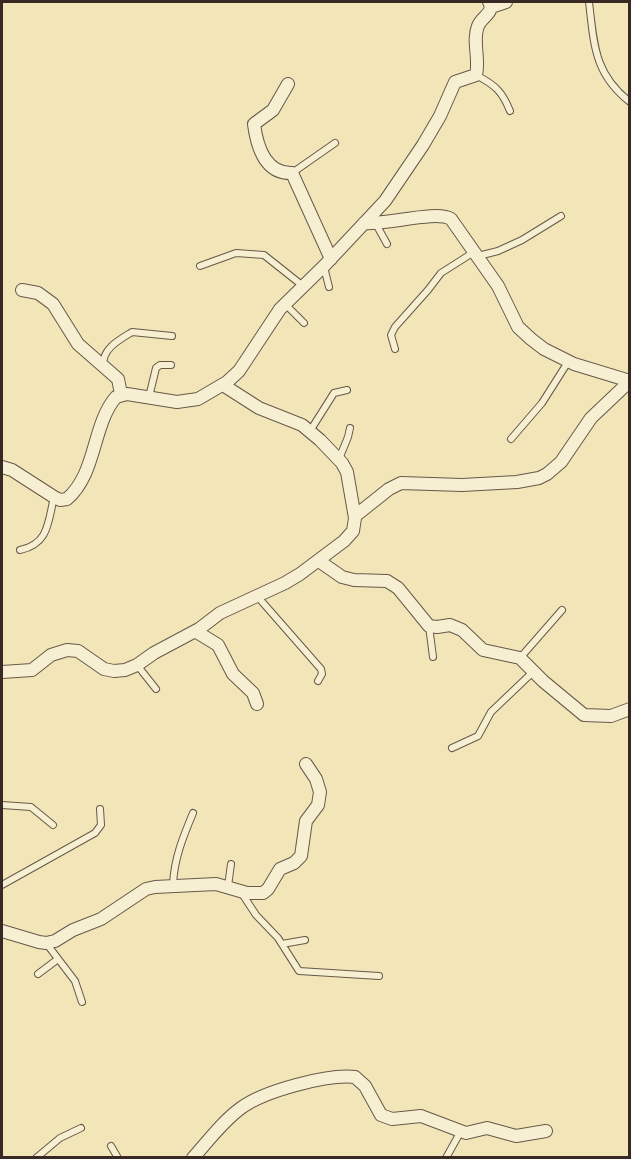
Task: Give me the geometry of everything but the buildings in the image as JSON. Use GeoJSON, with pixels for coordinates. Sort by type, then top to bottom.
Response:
{"type":"FeatureCollection","features":[{"type":"Feature","properties":{"kind":"street"},"geometry":{"type":"LineString","coordinates":[[2,467],[18,474],[60,500],[67,499],[79,484],[111,403],[116,397],[121,394],[177,402],[198,399],[223,385],[239,371],[285,304],[370,224],[423,145],[440,116],[455,82],[476,75],[477,27],[490,11],[490,4],[506,2]]}},
{"type":"Feature","properties":{"kind":"street"},"geometry":{"type":"LineString","coordinates":[[288,84],[273,110],[254,124],[260,152],[275,170],[292,173],[328,263]]}},
{"type":"Feature","properties":{"kind":"street"},"geometry":{"type":"LineString","coordinates":[[355,516],[389,489],[401,483],[438,485],[495,483],[532,480],[547,474],[561,462],[591,418],[630,381],[568,362],[544,349],[518,327],[498,286],[447,216],[370,224]]}},
{"type":"Feature","properties":{"kind":"street"},"geometry":{"type":"LineString","coordinates":[[22,290],[38,293],[53,304],[78,344],[118,379],[121,394]]}},
{"type":"Feature","properties":{"kind":"street"},"geometry":{"type":"LineString","coordinates":[[2,672],[32,670],[51,656],[67,650],[78,651],[104,669],[125,670],[195,631],[220,613],[285,583],[319,561],[353,531],[355,516],[347,472],[338,459],[310,431],[292,419],[259,408],[223,385]]}},
{"type":"Feature","properties":{"kind":"street"},"geometry":{"type":"LineString","coordinates":[[319,561],[342,577],[354,580],[382,580],[393,585],[429,626],[456,627],[483,650],[520,658],[584,715],[611,716],[630,709]]}},
{"type":"Feature","properties":{"kind":"street"},"geometry":{"type":"LineString","coordinates":[[195,631],[218,645],[233,674],[253,693],[257,704]]}},
{"type":"Feature","properties":{"kind":"street"},"geometry":{"type":"LineString","coordinates":[[2,931],[46,943],[55,941],[101,918],[146,890],[173,885],[206,883],[257,894],[263,893],[280,869],[294,863],[301,856],[306,821],[321,797],[316,779],[306,764]]}},
{"type":"Feature","properties":{"kind":"street"},"geometry":{"type":"LineString","coordinates":[[193,1158],[244,1106],[277,1091],[330,1077],[355,1077],[365,1086],[376,1109],[392,1119],[421,1116],[466,1133],[487,1128],[516,1137],[546,1131]]}},
{"type":"Feature","properties":{"kind":"lane"},"geometry":{"type":"LineString","coordinates":[[589,2],[598,63],[611,85],[630,102]]}},
{"type":"Feature","properties":{"kind":"lane"},"geometry":{"type":"LineString","coordinates":[[476,75],[504,95],[510,111]]}},
{"type":"Feature","properties":{"kind":"lane"},"geometry":{"type":"LineString","coordinates":[[292,173],[335,143]]}},
{"type":"Feature","properties":{"kind":"lane"},"geometry":{"type":"LineString","coordinates":[[395,349],[392,334],[394,327],[441,273],[476,254],[498,251],[522,240],[561,216]]}},
{"type":"Feature","properties":{"kind":"lane"},"geometry":{"type":"LineString","coordinates":[[370,224],[387,244]]}},
{"type":"Feature","properties":{"kind":"lane"},"geometry":{"type":"LineString","coordinates":[[200,266],[236,253],[264,255],[304,286]]}},
{"type":"Feature","properties":{"kind":"lane"},"geometry":{"type":"LineString","coordinates":[[328,263],[329,287]]}},
{"type":"Feature","properties":{"kind":"lane"},"geometry":{"type":"LineString","coordinates":[[285,304],[304,323]]}},
{"type":"Feature","properties":{"kind":"lane"},"geometry":{"type":"LineString","coordinates":[[103,365],[103,357],[107,351],[132,332],[172,336]]}},
{"type":"Feature","properties":{"kind":"lane"},"geometry":{"type":"LineString","coordinates":[[511,439],[542,403],[568,362]]}},
{"type":"Feature","properties":{"kind":"lane"},"geometry":{"type":"LineString","coordinates":[[149,397],[156,368],[160,365],[171,365]]}},
{"type":"Feature","properties":{"kind":"lane"},"geometry":{"type":"LineString","coordinates":[[310,431],[334,393],[347,390]]}},
{"type":"Feature","properties":{"kind":"lane"},"geometry":{"type":"LineString","coordinates":[[338,459],[347,441],[350,428]]}},
{"type":"Feature","properties":{"kind":"lane"},"geometry":{"type":"LineString","coordinates":[[20,550],[34,547],[43,537],[54,497]]}},
{"type":"Feature","properties":{"kind":"lane"},"geometry":{"type":"LineString","coordinates":[[257,596],[321,669],[322,674],[318,681]]}},
{"type":"Feature","properties":{"kind":"lane"},"geometry":{"type":"LineString","coordinates":[[520,658],[562,610]]}},
{"type":"Feature","properties":{"kind":"lane"},"geometry":{"type":"LineString","coordinates":[[429,626],[433,657]]}},
{"type":"Feature","properties":{"kind":"lane"},"geometry":{"type":"LineString","coordinates":[[137,665],[156,689]]}},
{"type":"Feature","properties":{"kind":"lane"},"geometry":{"type":"LineString","coordinates":[[452,748],[478,736],[490,712],[534,671]]}},
{"type":"Feature","properties":{"kind":"lane"},"geometry":{"type":"LineString","coordinates":[[2,805],[30,807],[52,825]]}},
{"type":"Feature","properties":{"kind":"lane"},"geometry":{"type":"LineString","coordinates":[[2,885],[95,833],[101,825],[100,809]]}},
{"type":"Feature","properties":{"kind":"lane"},"geometry":{"type":"LineString","coordinates":[[173,885],[177,854],[193,813]]}},
{"type":"Feature","properties":{"kind":"lane"},"geometry":{"type":"LineString","coordinates":[[231,864],[234,888],[282,944],[296,969],[302,973],[379,976]]}},
{"type":"Feature","properties":{"kind":"lane"},"geometry":{"type":"LineString","coordinates":[[282,944],[305,940]]}},
{"type":"Feature","properties":{"kind":"lane"},"geometry":{"type":"LineString","coordinates":[[46,943],[78,987],[82,1002]]}},
{"type":"Feature","properties":{"kind":"lane"},"geometry":{"type":"LineString","coordinates":[[38,974],[58,959]]}},
{"type":"Feature","properties":{"kind":"lane"},"geometry":{"type":"LineString","coordinates":[[36,1158],[60,1138],[81,1128]]}},
{"type":"Feature","properties":{"kind":"lane"},"geometry":{"type":"LineString","coordinates":[[446,1158],[461,1131]]}},
{"type":"Feature","properties":{"kind":"lane"},"geometry":{"type":"LineString","coordinates":[[111,1146],[118,1158]]}}]}
